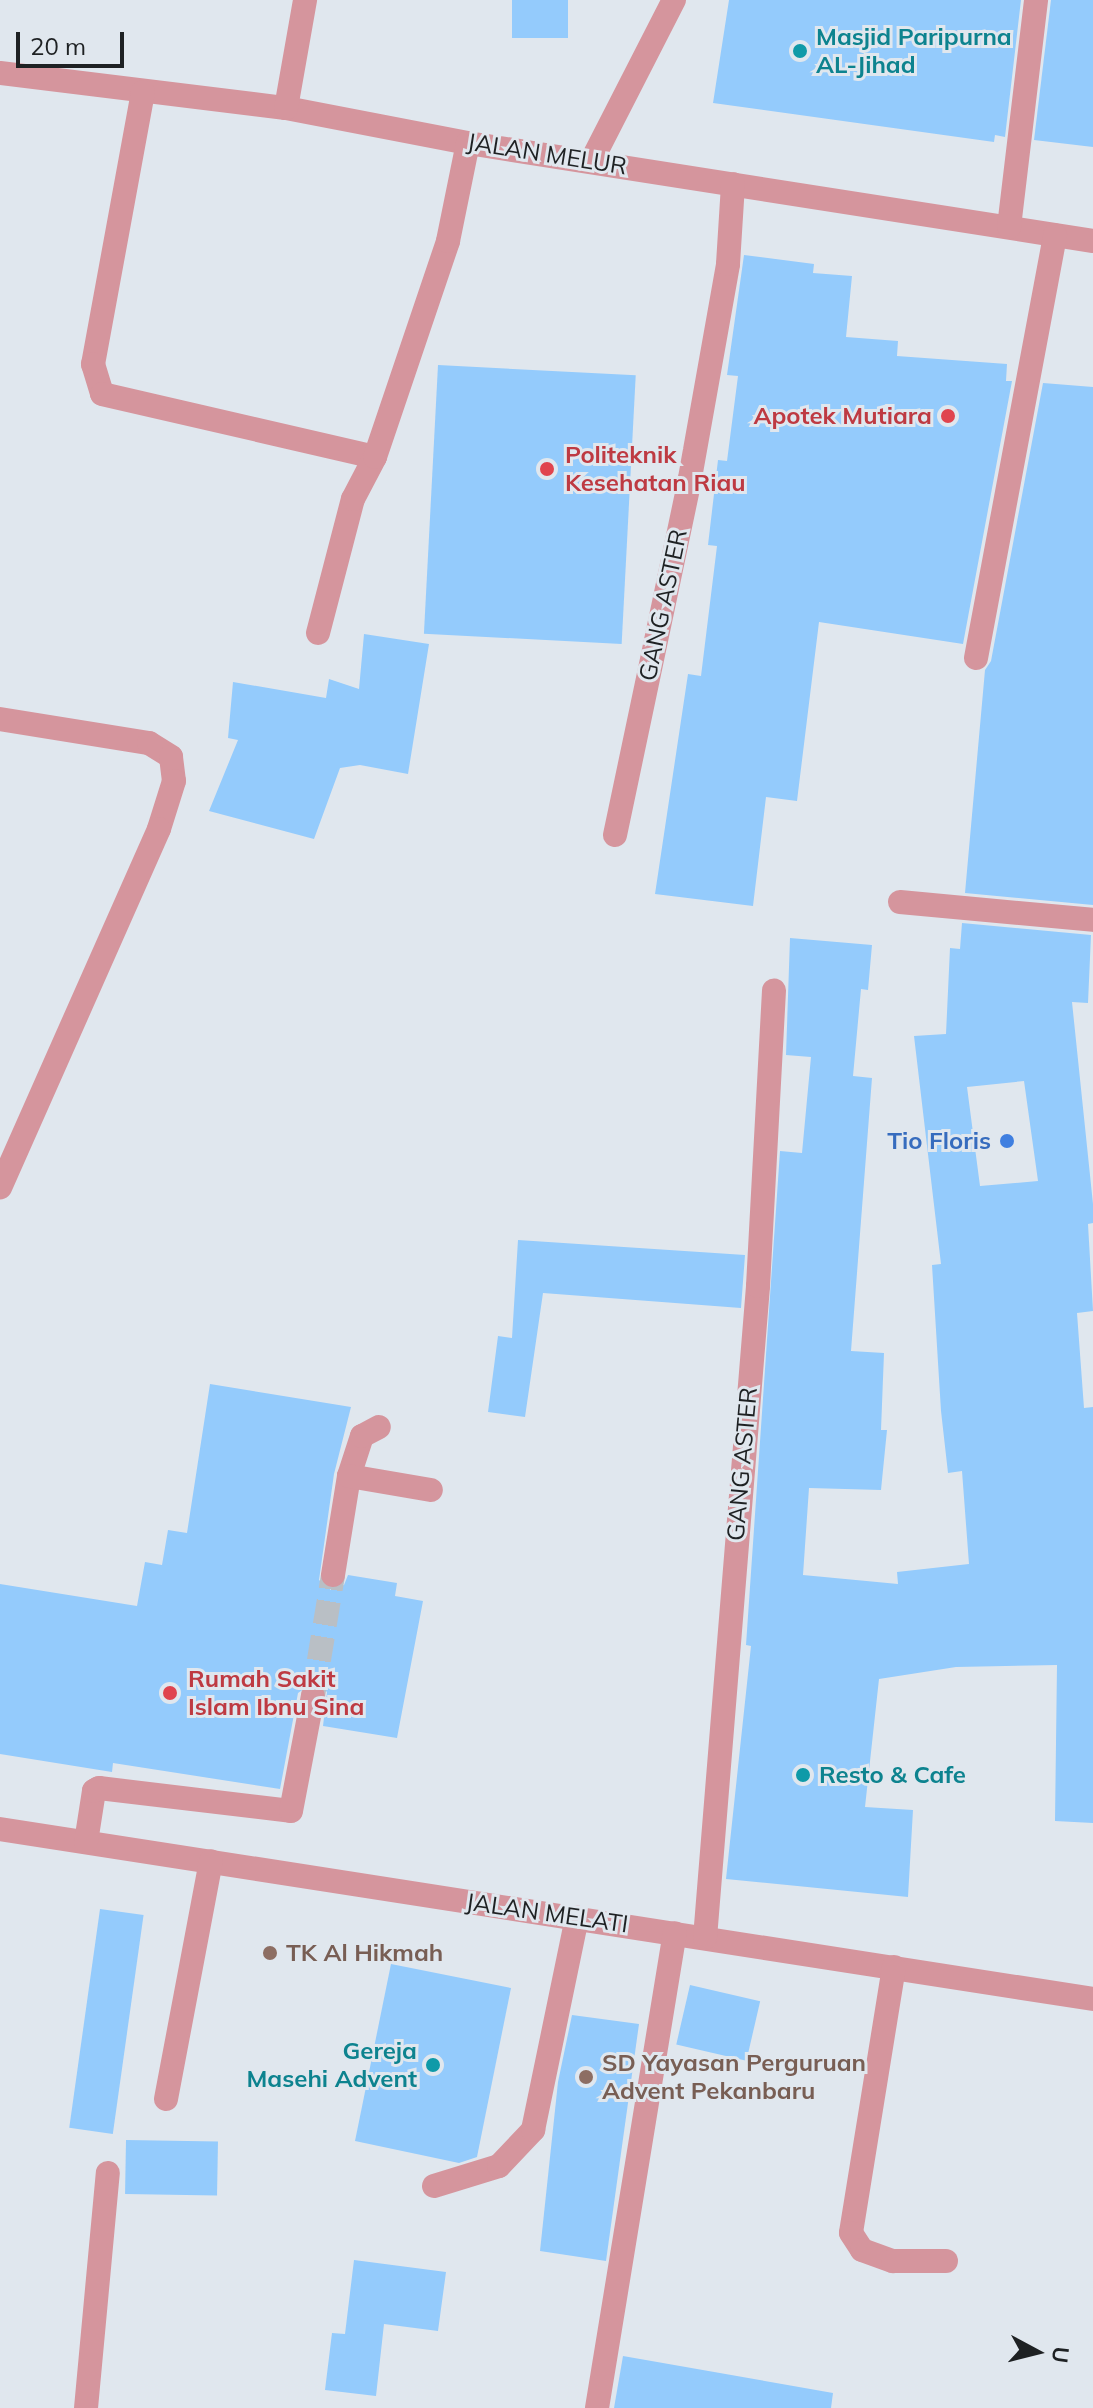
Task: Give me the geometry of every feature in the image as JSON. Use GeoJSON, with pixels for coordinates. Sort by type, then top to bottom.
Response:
{"type":"FeatureCollection","features":[{"type":"Feature","properties":{"kind":"street"},"geometry":{"type":"LineString","coordinates":[[286,108],[305,0]]}},
{"type":"Feature","properties":{"kind":"street"},"geometry":{"type":"LineString","coordinates":[[592,160],[674,0]]}},
{"type":"Feature","properties":{"kind":"street"},"geometry":{"type":"LineString","coordinates":[[1009,227],[1036,0]]}},
{"type":"Feature","properties":{"kind":"street","name":"JALAN MELUR"},"geometry":{"type":"LineString","coordinates":[[0,73],[286,108],[468,143],[592,160],[1093,241]]}},
{"type":"Feature","properties":{"kind":"street"},"geometry":{"type":"LineString","coordinates":[[143,92],[93,364],[102,394],[375,457]]}},
{"type":"Feature","properties":{"kind":"street"},"geometry":{"type":"LineString","coordinates":[[318,633],[353,499],[375,457],[448,241],[468,143]]}},
{"type":"Feature","properties":{"kind":"street","name":"GANG ASTER"},"geometry":{"type":"LineString","coordinates":[[615,835],[690,478],[728,264],[733,184]]}},
{"type":"Feature","properties":{"kind":"street"},"geometry":{"type":"LineString","coordinates":[[976,658],[1055,235]]}},
{"type":"Feature","properties":{"kind":"street"},"geometry":{"type":"LineString","coordinates":[[0,719],[149,743],[171,757],[174,781],[159,829],[0,1187]]}},
{"type":"Feature","properties":{"kind":"street"},"geometry":{"type":"LineString","coordinates":[[900,902],[1093,920]]}},
{"type":"Feature","properties":{"kind":"street","name":"GANG ASTER"},"geometry":{"type":"LineString","coordinates":[[705,1938],[758,1286],[774,990]]}},
{"type":"Feature","properties":{"kind":"street"},"geometry":{"type":"LineString","coordinates":[[333,1575],[349,1476],[362,1436],[379,1427]]}},
{"type":"Feature","properties":{"kind":"street"},"geometry":{"type":"LineString","coordinates":[[349,1476],[431,1490]]}},
{"type":"Feature","properties":{"kind":"street"},"geometry":{"type":"LineString","coordinates":[[86,1842],[94,1791],[99,1788],[291,1811],[313,1696]]}},
{"type":"Feature","properties":{"kind":"street","name":"JALAN MELATI"},"geometry":{"type":"LineString","coordinates":[[0,1829],[1093,1999]]}},
{"type":"Feature","properties":{"kind":"street"},"geometry":{"type":"LineString","coordinates":[[166,2099],[211,1861]]}},
{"type":"Feature","properties":{"kind":"street"},"geometry":{"type":"LineString","coordinates":[[434,2186],[499,2166],[533,2130],[577,1918]]}},
{"type":"Feature","properties":{"kind":"street"},"geometry":{"type":"LineString","coordinates":[[597,2408],[675,1933]]}},
{"type":"Feature","properties":{"kind":"street"},"geometry":{"type":"LineString","coordinates":[[894,1967],[851,2233],[862,2250],[893,2261],[946,2261]]}},
{"type":"Feature","properties":{"kind":"street"},"geometry":{"type":"LineString","coordinates":[[86,2408],[108,2173]]}},
{"type":"Feature","properties":{"kind":"building"},"geometry":{"type":"Polygon","coordinates":[[[512,0],[568,0],[568,38],[512,38],[512,0]]]}},
{"type":"Feature","properties":{"kind":"building"},"geometry":{"type":"Polygon","coordinates":[[[729,0],[1021,0],[1005,137],[995,135],[994,142],[713,103],[729,0]]]}},
{"type":"Feature","properties":{"kind":"building"},"geometry":{"type":"Polygon","coordinates":[[[1051,0],[1093,0],[1093,147],[1034,140],[1051,0]]]}},
{"type":"Feature","properties":{"kind":"building"},"geometry":{"type":"Polygon","coordinates":[[[744,255],[814,264],[813,273],[852,276],[846,337],[898,341],[897,356],[1007,364],[1006,381],[1012,381],[963,644],[819,622],[797,801],[766,797],[753,906],[655,894],[688,674],[701,676],[717,546],[708,545],[718,460],[727,461],[738,376],[727,375],[744,255]]]}},
{"type":"Feature","properties":{"kind":"building"},"geometry":{"type":"Polygon","coordinates":[[[438,365],[636,375],[622,644],[424,634],[438,365]]]}},
{"type":"Feature","properties":{"kind":"building"},"geometry":{"type":"Polygon","coordinates":[[[1043,383],[1093,387],[1093,905],[965,893],[985,670],[991,661],[1043,383]]]}},
{"type":"Feature","properties":{"kind":"building"},"geometry":{"type":"Polygon","coordinates":[[[364,634],[429,644],[408,774],[360,765],[340,768],[314,839],[209,811],[238,740],[228,738],[233,682],[326,698],[329,679],[359,689],[364,634]]]}},
{"type":"Feature","properties":{"kind":"building"},"geometry":{"type":"Polygon","coordinates":[[[962,923],[1091,935],[1088,1003],[1072,1002],[1093,1204],[1093,1223],[1088,1224],[1093,1311],[1077,1313],[1084,1408],[1093,1407],[1093,1823],[1055,1821],[1057,1665],[956,1667],[879,1679],[865,1807],[913,1810],[908,1897],[726,1879],[751,1646],[746,1645],[780,1151],[802,1153],[811,1057],[786,1055],[790,938],[872,945],[868,990],[861,989],[853,1076],[872,1078],[851,1351],[884,1353],[881,1430],[887,1430],[881,1490],[809,1488],[803,1575],[898,1584],[897,1572],[969,1564],[962,1471],[948,1473],[941,1411],[932,1265],[941,1264],[914,1036],[946,1034],[950,948],[960,949],[962,923]],[[1024,1081],[967,1087],[980,1186],[1038,1181],[1024,1081]]]}},
{"type":"Feature","properties":{"kind":"building"},"geometry":{"type":"Polygon","coordinates":[[[518,1240],[745,1255],[741,1308],[543,1293],[525,1417],[488,1412],[498,1336],[512,1338],[518,1240]]]}},
{"type":"Feature","properties":{"kind":"building"},"geometry":{"type":"Polygon","coordinates":[[[210,1384],[351,1407],[334,1474],[319,1580],[331,1590],[344,1585],[348,1575],[397,1583],[395,1596],[423,1601],[397,1738],[323,1726],[327,1692],[315,1681],[298,1693],[280,1789],[113,1763],[112,1772],[0,1754],[0,1584],[137,1606],[145,1562],[162,1565],[168,1530],[187,1533],[210,1384]]]}},
{"type":"Feature","properties":{"kind":"building"},"geometry":{"type":"Polygon","coordinates":[[[100,1909],[144,1915],[113,2134],[69,2128],[100,1909]]]}},
{"type":"Feature","properties":{"kind":"building","name":"Gereja Masehi Advent"},"geometry":{"type":"Polygon","coordinates":[[[391,1964],[511,1988],[477,2157],[459,2163],[355,2141],[391,1964]]]}},
{"type":"Feature","properties":{"kind":"building"},"geometry":{"type":"Polygon","coordinates":[[[690,1985],[760,2001],[746,2061],[676,2044],[690,1985]]]}},
{"type":"Feature","properties":{"kind":"building"},"geometry":{"type":"Polygon","coordinates":[[[572,2015],[639,2024],[606,2261],[540,2251],[558,2082],[572,2015]]]}},
{"type":"Feature","properties":{"kind":"building"},"geometry":{"type":"Polygon","coordinates":[[[126,2140],[218,2142],[217,2196],[125,2194],[126,2140]]]}},
{"type":"Feature","properties":{"kind":"building"},"geometry":{"type":"Polygon","coordinates":[[[354,2260],[446,2272],[438,2331],[384,2324],[376,2396],[325,2390],[332,2333],[345,2334],[354,2260]]]}},
{"type":"Feature","properties":{"kind":"building"},"geometry":{"type":"Polygon","coordinates":[[[623,2356],[833,2393],[831,2408],[614,2408],[623,2356]]]}},
{"type":"Feature","properties":{"kind":"tunnel"},"geometry":{"type":"LineString","coordinates":[[313,1696],[333,1575]]}},
{"type":"Feature","properties":{"kind":"place","name":"Masjid Paripurna AL-Jihad"},"geometry":{"type":"Point","coordinates":[800,51]}},
{"type":"Feature","properties":{"kind":"place","name":"Apotek Mutiara"},"geometry":{"type":"Point","coordinates":[948,416]}},
{"type":"Feature","properties":{"kind":"place","name":"Politeknik Kesehatan Riau"},"geometry":{"type":"Point","coordinates":[547,469]}},
{"type":"Feature","properties":{"kind":"place","name":"Tio Floris"},"geometry":{"type":"Point","coordinates":[1007,1141]}},
{"type":"Feature","properties":{"kind":"place","name":"Rumah Sakit Islam Ibnu Sina"},"geometry":{"type":"Point","coordinates":[170,1693]}},
{"type":"Feature","properties":{"kind":"place","name":"Resto & Cafe"},"geometry":{"type":"Point","coordinates":[803,1775]}},
{"type":"Feature","properties":{"kind":"place","name":"TK Al Hikmah"},"geometry":{"type":"Point","coordinates":[270,1953]}},
{"type":"Feature","properties":{"kind":"place","name":"Gereja Masehi Advent"},"geometry":{"type":"Point","coordinates":[433,2065]}},
{"type":"Feature","properties":{"kind":"place","name":"SD Yayasan Perguruan Advent Pekanbaru"},"geometry":{"type":"Point","coordinates":[586,2077]}}]}
